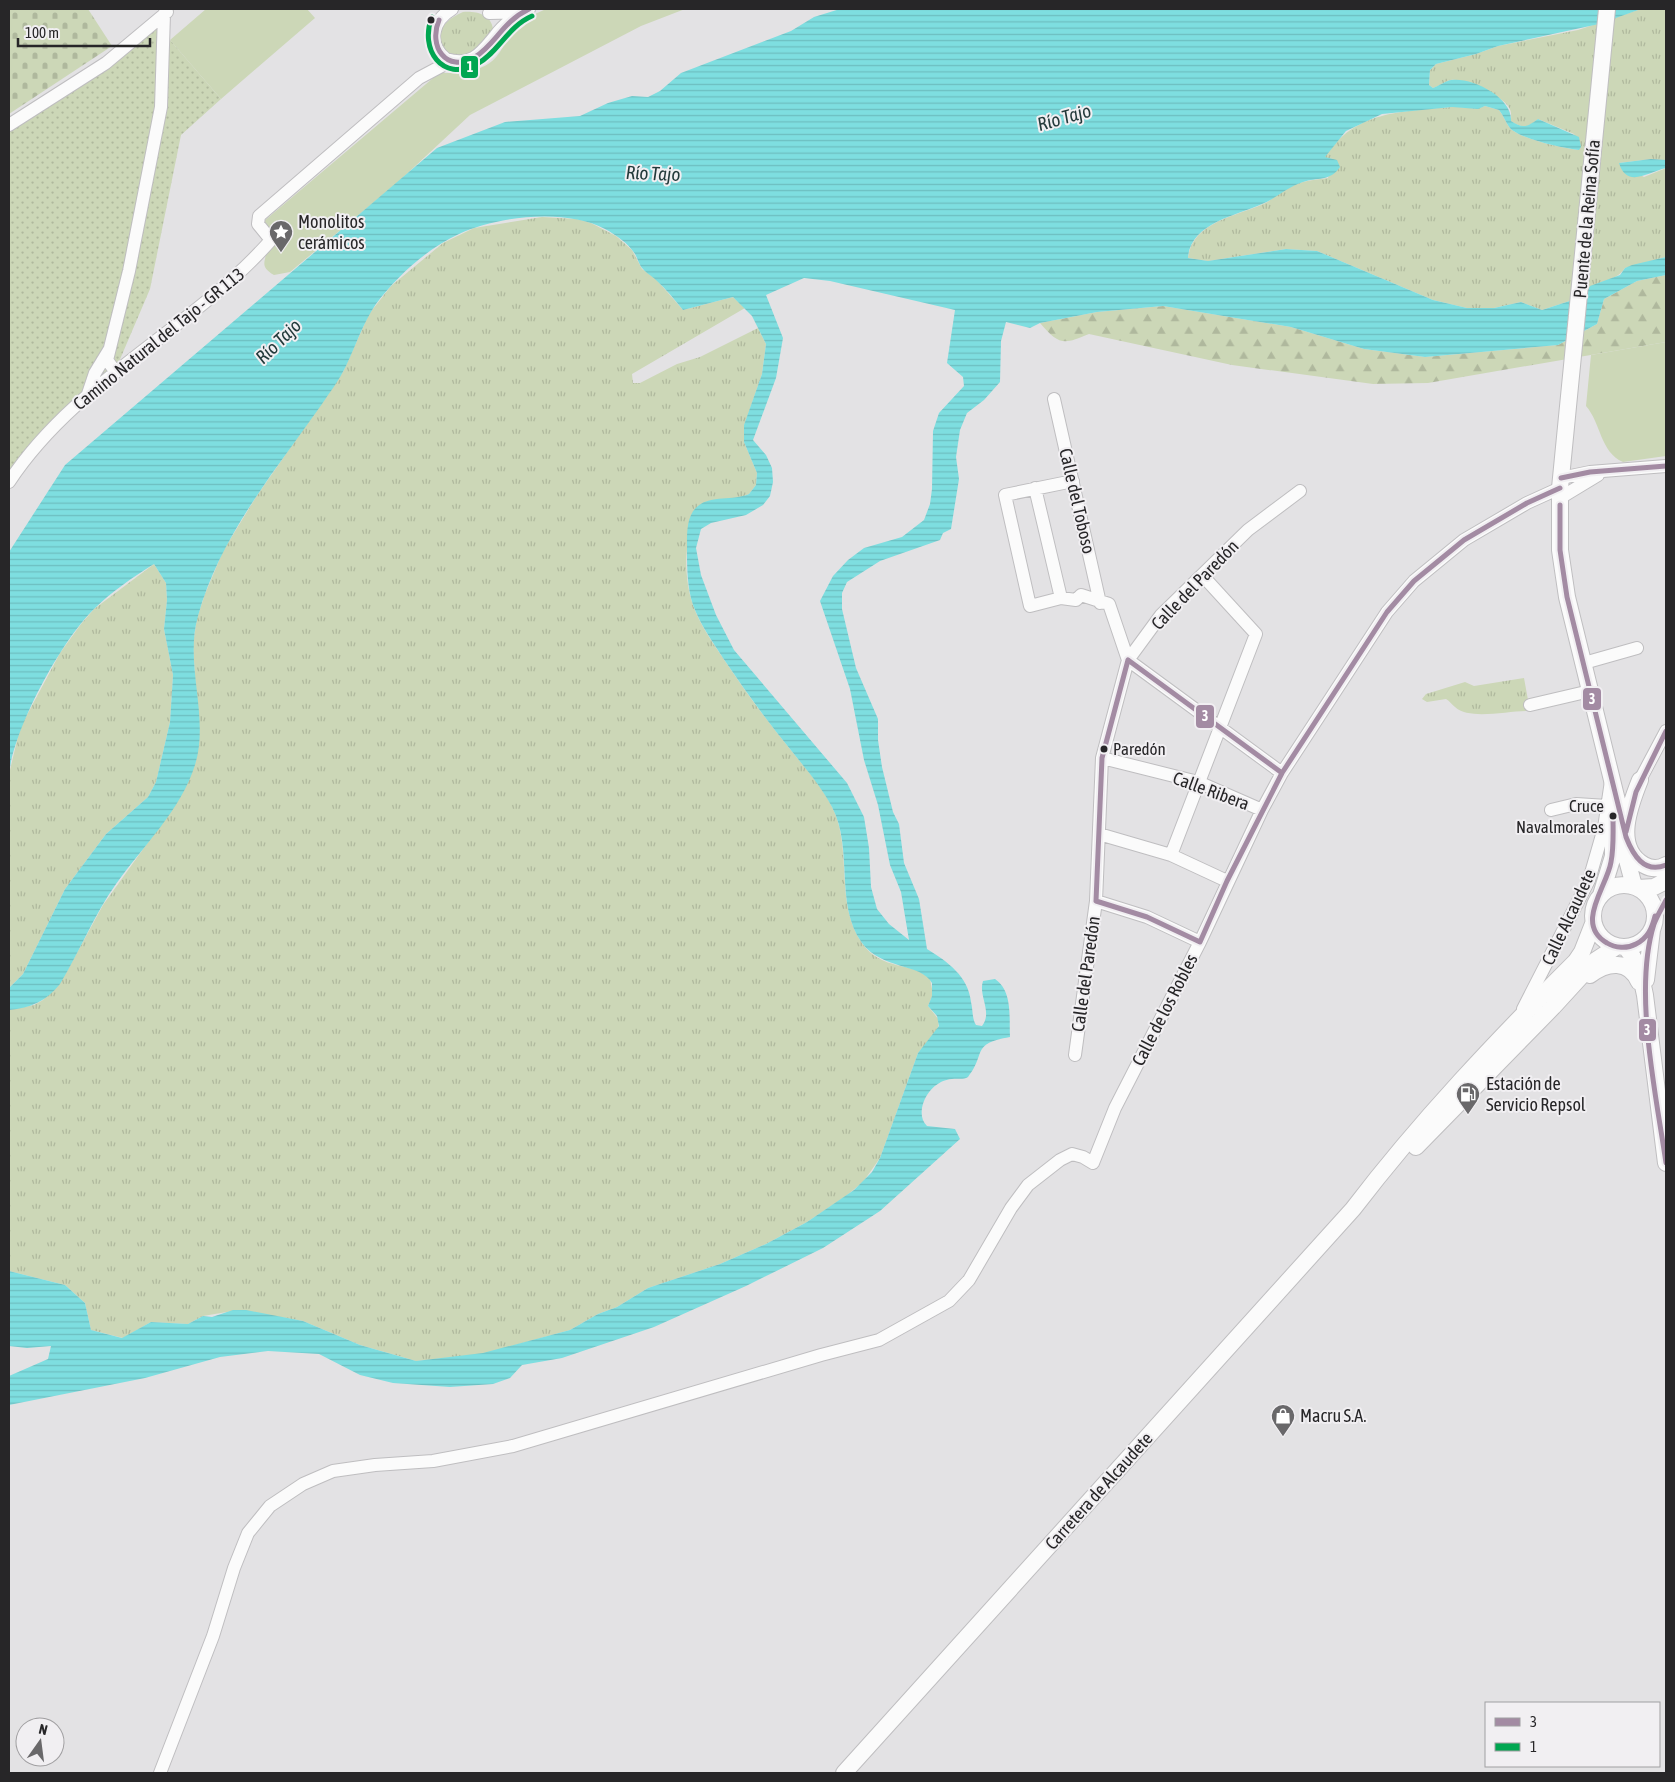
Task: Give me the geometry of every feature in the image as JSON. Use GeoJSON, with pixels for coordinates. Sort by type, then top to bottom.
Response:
{"type":"FeatureCollection","features":[{"type":"Feature","properties":{"kind":"main road","name":"Puente de la Reina Sofía"},"geometry":{"type":"LineString","coordinates":[[1568,430],[1607,9]]}},
{"type":"Feature","properties":{"kind":"main road","name":"Calle Alcaudete"},"geometry":{"type":"LineString","coordinates":[[1568,430],[1560,492],[1560,550],[1566,597],[1584,663],[1611,779],[1613,856],[1600,894]]}},
{"type":"Feature","properties":{"kind":"main road"},"geometry":{"type":"LineString","coordinates":[[1611,779],[1622,786],[1629,786],[1640,780]]}},
{"type":"Feature","properties":{"kind":"main road"},"geometry":{"type":"LineString","coordinates":[[1611,804],[1640,780]]}},
{"type":"Feature","properties":{"kind":"main road"},"geometry":{"type":"LineString","coordinates":[[1640,780],[1628,814],[1626,837],[1631,852],[1641,863],[1652,868],[1661,868],[1666,865]]}},
{"type":"Feature","properties":{"kind":"main road","name":"Calle Alcaudete"},"geometry":{"type":"LineString","coordinates":[[1611,804],[1626,837],[1627,860],[1636,887]]}},
{"type":"Feature","properties":{"kind":"main road"},"geometry":{"type":"LineString","coordinates":[[1600,894],[1612,887],[1654,887],[1666,881]]}},
{"type":"Feature","properties":{"kind":"main road"},"geometry":{"type":"LineString","coordinates":[[1636,887],[1651,899],[1654,922]]}},
{"type":"Feature","properties":{"kind":"main road","name":"Carretera de Alcaudete"},"geometry":{"type":"LineString","coordinates":[[1354,1209],[1422,1125],[1518,1018],[1576,961],[1582,952],[1593,924],[1593,908],[1600,894]]}},
{"type":"Feature","properties":{"kind":"main road"},"geometry":{"type":"LineString","coordinates":[[1645,995],[1648,952],[1654,922],[1666,900]]}},
{"type":"Feature","properties":{"kind":"main road","name":"Carretera de Alcaudete"},"geometry":{"type":"LineString","coordinates":[[844,1773],[1354,1209],[1553,1007],[1596,960],[1621,947],[1645,940],[1654,922]]}},
{"type":"Feature","properties":{"kind":"main road"},"geometry":{"type":"LineString","coordinates":[[1593,924],[1602,938],[1621,947],[1634,957],[1640,970],[1645,995],[1666,1163]]}},
{"type":"Feature","properties":{"kind":"main road"},"geometry":{"type":"LineString","coordinates":[[1553,1007],[1593,973],[1605,965],[1616,963],[1626,966],[1636,974],[1645,995]]}},
{"type":"Feature","properties":{"kind":"street"},"geometry":{"type":"LineString","coordinates":[[451,61],[441,55],[436,48],[433,38],[438,14],[452,9]]}},
{"type":"Feature","properties":{"kind":"street"},"geometry":{"type":"LineString","coordinates":[[485,11],[526,10]]}},
{"type":"Feature","properties":{"kind":"street"},"geometry":{"type":"LineString","coordinates":[[494,36],[526,10]]}},
{"type":"Feature","properties":{"kind":"street"},"geometry":{"type":"LineString","coordinates":[[419,78],[451,61],[474,59],[490,45],[496,26],[485,11]]}},
{"type":"Feature","properties":{"kind":"street"},"geometry":{"type":"LineString","coordinates":[[9,125],[106,62],[167,12]]}},
{"type":"Feature","properties":{"kind":"street"},"geometry":{"type":"LineString","coordinates":[[115,371],[107,360],[129,271],[160,107],[167,12]]}},
{"type":"Feature","properties":{"kind":"street"},"geometry":{"type":"LineString","coordinates":[[419,78],[436,48]]}},
{"type":"Feature","properties":{"kind":"street","name":"Camino Natural del Tajo - GR 113"},"geometry":{"type":"LineString","coordinates":[[9,482],[21,464],[88,394],[245,269],[270,240],[258,224],[259,216],[419,78]]}},
{"type":"Feature","properties":{"kind":"street"},"geometry":{"type":"LineString","coordinates":[[88,394],[95,373],[110,348]]}},
{"type":"Feature","properties":{"kind":"street","name":"Calle del Toboso"},"geometry":{"type":"LineString","coordinates":[[1054,399],[1100,603]]}},
{"type":"Feature","properties":{"kind":"street"},"geometry":{"type":"LineString","coordinates":[[1560,492],[1604,471],[1666,466]]}},
{"type":"Feature","properties":{"kind":"street"},"geometry":{"type":"LineString","coordinates":[[1560,492],[1604,471]]}},
{"type":"Feature","properties":{"kind":"street"},"geometry":{"type":"LineString","coordinates":[[1073,481],[1005,495],[1030,606],[1061,598],[1076,600],[1081,595],[1100,603],[1109,604],[1128,660],[1282,772]]}},
{"type":"Feature","properties":{"kind":"street"},"geometry":{"type":"LineString","coordinates":[[1035,488],[1061,598]]}},
{"type":"Feature","properties":{"kind":"street","name":"Calle del Paredón"},"geometry":{"type":"LineString","coordinates":[[1075,1055],[1096,901],[1102,758],[1128,660],[1161,615],[1248,530],[1300,491]]}},
{"type":"Feature","properties":{"kind":"street","name":"Calle de los Robles"},"geometry":{"type":"LineString","coordinates":[[160,1773],[213,1636],[234,1568],[248,1533],[270,1506],[303,1484],[333,1472],[375,1464],[433,1461],[513,1446],[879,1340],[949,1301],[969,1280],[1011,1208],[1028,1185],[1060,1160],[1072,1154],[1083,1157],[1093,1163],[1115,1108],[1200,942],[1227,881],[1282,772],[1387,612],[1414,581],[1464,540],[1539,498],[1560,492]]}},
{"type":"Feature","properties":{"kind":"street"},"geometry":{"type":"LineString","coordinates":[[1171,855],[1219,726],[1256,634],[1202,575]]}},
{"type":"Feature","properties":{"kind":"street"},"geometry":{"type":"LineString","coordinates":[[1584,663],[1637,648]]}},
{"type":"Feature","properties":{"kind":"street"},"geometry":{"type":"LineString","coordinates":[[1530,705],[1590,691]]}},
{"type":"Feature","properties":{"kind":"street"},"geometry":{"type":"LineString","coordinates":[[1640,780],[1666,731]]}},
{"type":"Feature","properties":{"kind":"street","name":"Calle Ribera"},"geometry":{"type":"LineString","coordinates":[[1102,758],[1198,782],[1262,810]]}},
{"type":"Feature","properties":{"kind":"street"},"geometry":{"type":"LineString","coordinates":[[1551,810],[1576,804],[1611,804]]}},
{"type":"Feature","properties":{"kind":"street","name":"Calle Alcaudete"},"geometry":{"type":"LineString","coordinates":[[1518,1018],[1589,880],[1611,804]]}},
{"type":"Feature","properties":{"kind":"street"},"geometry":{"type":"LineString","coordinates":[[1099,834],[1171,855],[1227,881]]}},
{"type":"Feature","properties":{"kind":"street"},"geometry":{"type":"LineString","coordinates":[[1096,901],[1147,917],[1200,942]]}},
{"type":"Feature","properties":{"kind":"green space"},"geometry":{"type":"Polygon","coordinates":[[[9,9],[88,9],[112,46],[9,114],[9,9]]]}},
{"type":"Feature","properties":{"kind":"green space"},"geometry":{"type":"Polygon","coordinates":[[[206,9],[307,9],[315,18],[221,99],[170,40],[206,9]]]}},
{"type":"Feature","properties":{"kind":"green space"},"geometry":{"type":"Polygon","coordinates":[[[546,9],[685,9],[641,26],[470,115],[397,183],[290,272],[274,275],[266,268],[264,262],[266,246],[257,227],[439,73],[466,72],[486,65],[501,51],[511,25],[546,9]]]}},
{"type":"Feature","properties":{"kind":"green space"},"geometry":{"type":"Polygon","coordinates":[[[1641,9],[1666,9],[1666,160],[1651,159],[1619,163],[1644,177],[1666,168],[1666,257],[1625,268],[1616,277],[1595,286],[1585,296],[1542,310],[1521,302],[1494,308],[1467,308],[1433,300],[1317,251],[1286,249],[1208,261],[1188,258],[1191,246],[1198,236],[1217,222],[1263,204],[1296,184],[1328,178],[1333,159],[1324,158],[1336,142],[1350,130],[1380,116],[1414,110],[1451,107],[1477,108],[1485,106],[1499,110],[1510,128],[1518,134],[1544,143],[1579,150],[1574,134],[1538,119],[1525,126],[1511,121],[1511,112],[1508,106],[1498,97],[1482,88],[1465,82],[1451,80],[1433,88],[1429,85],[1430,70],[1436,64],[1476,54],[1498,46],[1578,30],[1641,9]]]}},
{"type":"Feature","properties":{"kind":"green space"},"geometry":{"type":"Polygon","coordinates":[[[463,12],[482,14],[492,24],[493,29],[474,52],[462,55],[444,53],[438,35],[448,21],[463,12]]]}},
{"type":"Feature","properties":{"kind":"green space"},"geometry":{"type":"Polygon","coordinates":[[[164,14],[170,40],[221,99],[181,135],[150,289],[115,371],[9,482],[9,125],[164,14]]]}},
{"type":"Feature","properties":{"kind":"green space"},"geometry":{"type":"Polygon","coordinates":[[[542,217],[577,219],[591,223],[616,236],[632,250],[642,269],[655,278],[683,310],[733,297],[745,308],[632,374],[633,383],[640,383],[677,364],[700,357],[758,328],[766,344],[762,374],[744,426],[744,442],[757,473],[756,485],[749,494],[742,497],[709,501],[688,544],[686,563],[689,591],[696,612],[711,641],[765,717],[814,778],[834,811],[842,844],[849,912],[854,928],[862,943],[879,958],[923,973],[930,979],[933,994],[928,1006],[939,1020],[938,1030],[918,1053],[880,1158],[863,1182],[846,1196],[807,1222],[766,1244],[720,1264],[648,1288],[617,1307],[598,1314],[570,1330],[483,1354],[416,1361],[360,1345],[303,1321],[239,1310],[203,1316],[188,1324],[151,1322],[123,1338],[91,1330],[85,1303],[65,1285],[9,1271],[9,1010],[34,1005],[43,1000],[66,973],[103,905],[174,806],[185,787],[195,764],[199,744],[193,644],[197,618],[205,594],[223,551],[256,497],[343,372],[369,314],[391,286],[443,243],[474,228],[542,217]]]}},
{"type":"Feature","properties":{"kind":"green space"},"geometry":{"type":"Polygon","coordinates":[[[1666,275],[1666,342],[1428,383],[1373,384],[1232,365],[1089,334],[1073,340],[1062,341],[1052,336],[1040,323],[1097,312],[1163,306],[1291,327],[1364,349],[1425,357],[1558,345],[1597,324],[1604,299],[1637,281],[1666,275]]]}},
{"type":"Feature","properties":{"kind":"green space"},"geometry":{"type":"Polygon","coordinates":[[[1666,342],[1666,456],[1623,462],[1615,457],[1605,444],[1586,406],[1591,355],[1666,342]]]}},
{"type":"Feature","properties":{"kind":"green space"},"geometry":{"type":"Polygon","coordinates":[[[154,564],[166,583],[167,600],[164,629],[173,675],[170,722],[156,782],[148,797],[106,834],[65,889],[23,974],[9,988],[9,774],[20,728],[60,653],[81,624],[94,609],[154,564]]]}},
{"type":"Feature","properties":{"kind":"green space"},"geometry":{"type":"Polygon","coordinates":[[[1524,678],[1530,711],[1491,714],[1470,713],[1455,707],[1446,699],[1427,702],[1422,699],[1426,694],[1465,682],[1474,686],[1524,678]]]}},
{"type":"Feature","properties":{"kind":"water","name":"Río Tajo"},"geometry":{"type":"Polygon","coordinates":[[[840,9],[1641,9],[1599,24],[1498,46],[1476,54],[1436,64],[1430,70],[1429,85],[1433,88],[1451,80],[1470,82],[1480,86],[1499,97],[1506,104],[1511,121],[1525,126],[1538,119],[1579,137],[1581,147],[1579,150],[1544,143],[1518,134],[1510,128],[1499,110],[1485,106],[1478,109],[1452,107],[1382,114],[1346,131],[1325,157],[1337,160],[1340,167],[1332,175],[1297,184],[1267,202],[1206,228],[1197,236],[1191,246],[1188,258],[1208,261],[1286,249],[1317,251],[1433,300],[1467,308],[1494,308],[1521,302],[1542,310],[1585,296],[1590,286],[1620,275],[1625,268],[1632,265],[1666,257],[1666,275],[1637,281],[1604,299],[1597,324],[1558,345],[1425,357],[1364,349],[1291,327],[1163,306],[1097,312],[1040,323],[1030,328],[1006,322],[1001,341],[1000,382],[984,400],[967,413],[960,430],[956,457],[959,479],[951,529],[943,533],[940,540],[880,561],[847,582],[842,593],[842,609],[856,668],[878,719],[878,740],[882,767],[893,812],[899,824],[904,863],[919,899],[927,949],[942,959],[961,977],[969,993],[976,1025],[982,1026],[986,1015],[982,992],[983,981],[995,979],[1001,984],[1005,990],[1009,1005],[1010,1037],[984,1046],[974,1069],[968,1077],[941,1082],[932,1088],[924,1102],[922,1115],[927,1126],[955,1129],[960,1139],[880,1211],[823,1248],[746,1286],[654,1327],[562,1358],[522,1365],[510,1378],[493,1384],[450,1387],[393,1383],[360,1375],[319,1354],[268,1351],[220,1357],[145,1378],[9,1405],[9,1376],[48,1359],[51,1346],[27,1348],[9,1346],[9,1271],[65,1285],[85,1303],[91,1330],[122,1338],[151,1322],[188,1324],[203,1316],[212,1317],[233,1310],[246,1310],[303,1321],[360,1345],[416,1361],[483,1353],[570,1330],[598,1314],[617,1307],[648,1288],[720,1264],[766,1244],[807,1222],[854,1190],[872,1172],[880,1158],[918,1053],[939,1026],[937,1016],[928,1006],[932,996],[932,983],[919,972],[880,958],[870,952],[862,943],[854,928],[849,911],[842,840],[832,807],[818,784],[764,716],[715,645],[696,612],[688,584],[687,531],[689,520],[694,510],[709,500],[749,494],[756,485],[757,473],[744,442],[744,425],[762,374],[766,344],[752,316],[733,297],[683,310],[663,287],[640,266],[632,250],[622,240],[605,229],[589,222],[571,218],[532,217],[512,219],[459,234],[436,247],[403,273],[371,311],[341,376],[251,505],[220,559],[208,587],[194,635],[200,728],[199,747],[195,765],[181,797],[108,896],[60,984],[37,1003],[9,1010],[9,988],[23,974],[65,889],[106,834],[148,797],[156,782],[170,722],[173,675],[164,629],[167,600],[166,583],[154,564],[122,585],[100,603],[67,643],[40,687],[29,711],[13,755],[9,774],[9,552],[65,465],[437,148],[505,122],[580,116],[608,103],[632,96],[648,97],[660,91],[681,73],[791,31],[814,17],[840,9]],[[804,278],[766,295],[783,338],[776,378],[753,440],[766,455],[772,468],[773,482],[770,496],[763,505],[746,515],[711,523],[701,529],[696,548],[701,575],[716,615],[734,650],[847,783],[864,817],[869,848],[871,887],[877,909],[889,924],[909,940],[901,892],[890,865],[878,805],[864,760],[850,689],[820,601],[833,576],[848,560],[864,548],[902,537],[924,520],[930,504],[932,489],[933,431],[939,413],[964,386],[963,377],[947,363],[955,310],[830,281],[804,278]]]}},
{"type":"Feature","properties":{"kind":"water"},"geometry":{"type":"Polygon","coordinates":[[[1651,159],[1666,160],[1666,168],[1639,177],[1633,177],[1623,171],[1619,163],[1651,159]]]}},
{"type":"Feature","properties":{"kind":"transit line","name":"3"},"geometry":{"type":"LineString","coordinates":[[439,20],[436,39],[442,55],[448,60],[456,62],[465,61],[482,52],[512,20],[529,9]]}},
{"type":"Feature","properties":{"kind":"transit line","name":"1"},"geometry":{"type":"LineString","coordinates":[[432,17],[429,41],[431,51],[436,60],[444,66],[453,69],[464,69],[485,59],[516,26],[532,16]]}},
{"type":"Feature","properties":{"kind":"transit line","name":"3"},"geometry":{"type":"LineString","coordinates":[[1561,478],[1590,472],[1666,466]]}},
{"type":"Feature","properties":{"kind":"transit line","name":"3"},"geometry":{"type":"LineString","coordinates":[[1200,942],[1227,881],[1282,773],[1387,612],[1414,581],[1464,540],[1527,503],[1560,488]]}},
{"type":"Feature","properties":{"kind":"transit line","name":"3"},"geometry":{"type":"LineString","coordinates":[[1560,505],[1560,550],[1567,597],[1626,837],[1640,861],[1651,867],[1666,865]]}},
{"type":"Feature","properties":{"kind":"transit line","name":"3"},"geometry":{"type":"LineString","coordinates":[[1128,660],[1282,773]]}},
{"type":"Feature","properties":{"kind":"transit line","name":"3"},"geometry":{"type":"LineString","coordinates":[[1096,901],[1102,758],[1128,660]]}},
{"type":"Feature","properties":{"kind":"transit line","name":"3"},"geometry":{"type":"LineString","coordinates":[[1626,832],[1636,792],[1666,731]]}},
{"type":"Feature","properties":{"kind":"transit line","name":"3"},"geometry":{"type":"LineString","coordinates":[[1613,816],[1611,862],[1595,905],[1593,926],[1598,935],[1610,945],[1629,947],[1640,942],[1646,936],[1651,929],[1655,916]]}},
{"type":"Feature","properties":{"kind":"transit line","name":"3"},"geometry":{"type":"LineString","coordinates":[[1666,900],[1654,924],[1648,951],[1646,980],[1648,1043],[1666,1163]]}},
{"type":"Feature","properties":{"kind":"transit line","name":"3"},"geometry":{"type":"LineString","coordinates":[[1096,901],[1147,917],[1200,942]]}},
{"type":"Feature","properties":{"kind":"place","name":"Monolitos cerámicos"},"geometry":{"type":"Point","coordinates":[281,253]}},
{"type":"Feature","properties":{"kind":"place","name":"Paredón"},"geometry":{"type":"Point","coordinates":[1104,749]}},
{"type":"Feature","properties":{"kind":"place","name":"Cruce Navalmorales"},"geometry":{"type":"Point","coordinates":[1613,816]}},
{"type":"Feature","properties":{"kind":"place","name":"Estación de Servicio Repsol"},"geometry":{"type":"Point","coordinates":[1468,1115]}},
{"type":"Feature","properties":{"kind":"place","name":"Macru S.A."},"geometry":{"type":"Point","coordinates":[1283,1437]}}]}
